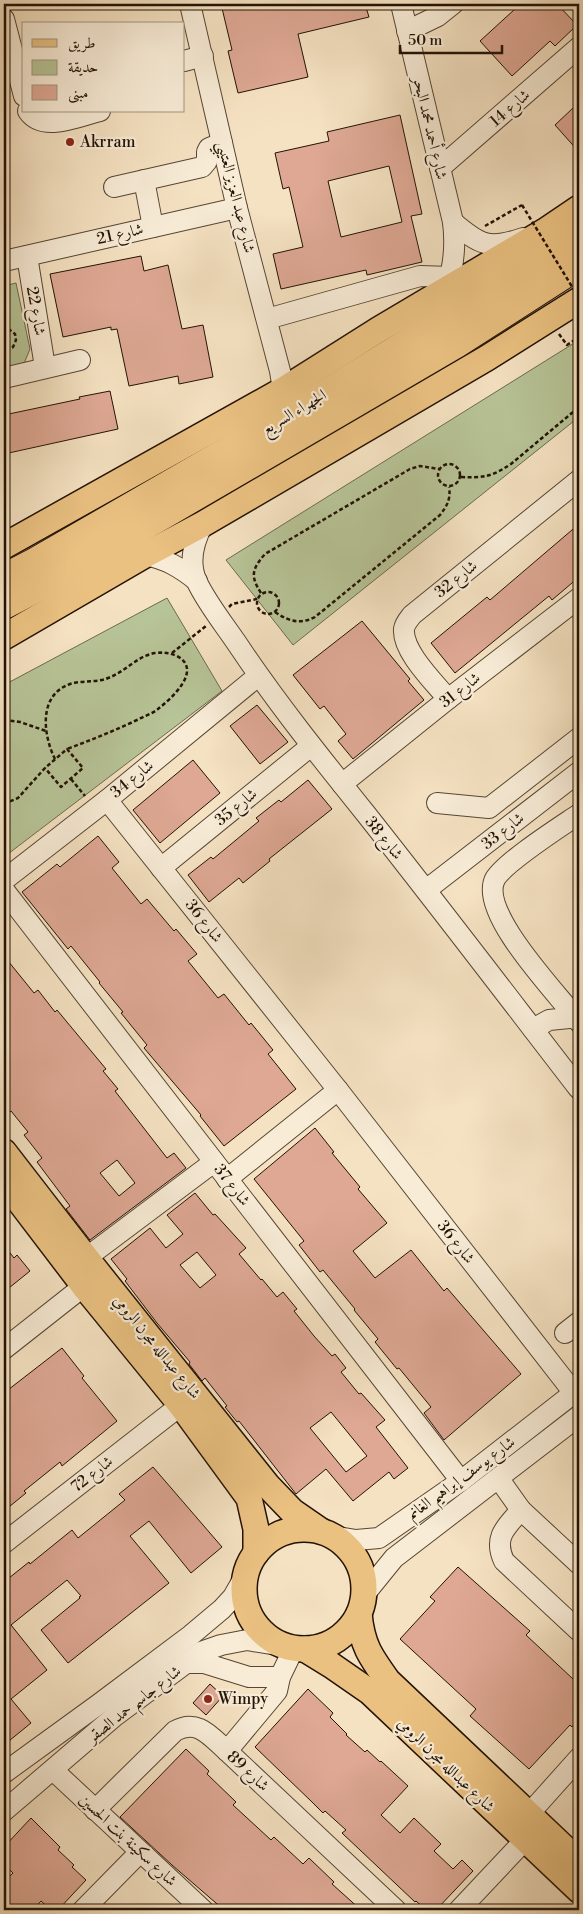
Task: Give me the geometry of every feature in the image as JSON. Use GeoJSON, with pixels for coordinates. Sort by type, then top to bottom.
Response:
{"type":"FeatureCollection","features":[{"type":"Feature","properties":{"kind":"highway","name":"الجهراء السريع"},"geometry":{"type":"LineString","coordinates":[[4,578],[314,401],[579,236]]}},
{"type":"Feature","properties":{"kind":"highway","name":"الجهراء السريع"},"geometry":{"type":"LineString","coordinates":[[4,605],[50,582],[456,344],[579,264]]}},
{"type":"Feature","properties":{"kind":"main road","name":"الجهراء السريع"},"geometry":{"type":"LineString","coordinates":[[4,546],[283,390],[448,283],[545,231],[579,208]]}},
{"type":"Feature","properties":{"kind":"main road"},"geometry":{"type":"LineString","coordinates":[[4,637],[203,524],[487,358],[579,299]]}},
{"type":"Feature","properties":{"kind":"main road","name":"شارع عبدالله مجرن الرومي"},"geometry":{"type":"LineString","coordinates":[[4,1152],[277,1497],[292,1511],[327,1533]]}},
{"type":"Feature","properties":{"kind":"main road","name":"شارع عبدالله مجرن الرومي"},"geometry":{"type":"LineString","coordinates":[[4,1181],[84,1286],[181,1405],[249,1498],[256,1529],[256,1553]]}},
{"type":"Feature","properties":{"kind":"main road"},"geometry":{"type":"LineString","coordinates":[[303,1529],[327,1533],[347,1546],[357,1560],[364,1577],[362,1604],[350,1628],[337,1640],[322,1647],[294,1648],[268,1637],[256,1625],[247,1610],[244,1593],[245,1576],[249,1564],[256,1553],[269,1540],[285,1532],[303,1529]]}},
{"type":"Feature","properties":{"kind":"main road","name":"شارع عبدالله مجرن الرومي"},"geometry":{"type":"LineString","coordinates":[[362,1604],[361,1634],[370,1656],[388,1681],[579,1862]]}},
{"type":"Feature","properties":{"kind":"main road","name":"شارع عبدالله مجرن الرومي"},"geometry":{"type":"LineString","coordinates":[[294,1648],[331,1665],[370,1692],[579,1890]]}},
{"type":"Feature","properties":{"kind":"street","name":"شارع عبد العزيز العتيبي"},"geometry":{"type":"LineString","coordinates":[[190,4],[193,58],[222,143],[280,371],[283,390]]}},
{"type":"Feature","properties":{"kind":"street","name":"شارع أحمد محمد البحر"},"geometry":{"type":"LineString","coordinates":[[401,4],[453,222],[455,250],[448,283]]}},
{"type":"Feature","properties":{"kind":"street"},"geometry":{"type":"LineString","coordinates":[[408,31],[438,16],[453,4]]}},
{"type":"Feature","properties":{"kind":"street"},"geometry":{"type":"LineString","coordinates":[[4,19],[6,40],[22,89]]}},
{"type":"Feature","properties":{"kind":"street","name":"شارع 14"},"geometry":{"type":"LineString","coordinates":[[440,168],[579,47]]}},
{"type":"Feature","properties":{"kind":"street"},"geometry":{"type":"LineString","coordinates":[[29,112],[37,120],[50,123],[96,112]]}},
{"type":"Feature","properties":{"kind":"street"},"geometry":{"type":"LineString","coordinates":[[114,187],[202,167],[207,161],[209,148],[222,143]]}},
{"type":"Feature","properties":{"kind":"street"},"geometry":{"type":"LineString","coordinates":[[144,180],[153,227]]}},
{"type":"Feature","properties":{"kind":"street","name":"شارع 21"},"geometry":{"type":"LineString","coordinates":[[4,261],[237,208]]}},
{"type":"Feature","properties":{"kind":"street"},"geometry":{"type":"LineString","coordinates":[[453,222],[476,240],[496,245],[545,231]]}},
{"type":"Feature","properties":{"kind":"street","name":"شارع 22"},"geometry":{"type":"LineString","coordinates":[[27,256],[45,367]]}},
{"type":"Feature","properties":{"kind":"street"},"geometry":{"type":"LineString","coordinates":[[266,319],[420,276],[448,283]]}},
{"type":"Feature","properties":{"kind":"street"},"geometry":{"type":"LineString","coordinates":[[4,378],[80,360]]}},
{"type":"Feature","properties":{"kind":"street","name":"شارع 32"},"geometry":{"type":"LineString","coordinates":[[448,699],[407,647],[404,629],[406,623],[412,615],[579,480]]}},
{"type":"Feature","properties":{"kind":"street","name":"شارع 38"},"geometry":{"type":"LineString","coordinates":[[203,524],[193,552],[194,572],[197,581],[258,676],[579,1089]]}},
{"type":"Feature","properties":{"kind":"street","name":"شارع 38"},"geometry":{"type":"LineString","coordinates":[[146,555],[173,564],[197,581]]}},
{"type":"Feature","properties":{"kind":"street","name":"شارع 31"},"geometry":{"type":"LineString","coordinates":[[342,784],[579,598]]}},
{"type":"Feature","properties":{"kind":"street","name":"شارع 34"},"geometry":{"type":"LineString","coordinates":[[4,880],[258,676]]}},
{"type":"Feature","properties":{"kind":"street"},"geometry":{"type":"LineString","coordinates":[[437,803],[489,808],[579,738]]}},
{"type":"Feature","properties":{"kind":"street","name":"شارع 35"},"geometry":{"type":"LineString","coordinates":[[161,868],[311,746]]}},
{"type":"Feature","properties":{"kind":"street","name":"شارع 33"},"geometry":{"type":"LineString","coordinates":[[426,890],[579,772]]}},
{"type":"Feature","properties":{"kind":"street","name":"شارع 36"},"geometry":{"type":"LineString","coordinates":[[101,804],[161,868],[576,1391]]}},
{"type":"Feature","properties":{"kind":"street"},"geometry":{"type":"LineString","coordinates":[[578,1019],[517,945],[496,909],[492,892],[495,880],[504,868],[579,814]]}},
{"type":"Feature","properties":{"kind":"street","name":"شارع 37"},"geometry":{"type":"LineString","coordinates":[[4,890],[461,1481]]}},
{"type":"Feature","properties":{"kind":"street"},"geometry":{"type":"LineString","coordinates":[[533,1029],[549,1020],[578,1019]]}},
{"type":"Feature","properties":{"kind":"street"},"geometry":{"type":"LineString","coordinates":[[227,1179],[338,1090]]}},
{"type":"Feature","properties":{"kind":"street"},"geometry":{"type":"LineString","coordinates":[[86,1258],[214,1162]]}},
{"type":"Feature","properties":{"kind":"street"},"geometry":{"type":"LineString","coordinates":[[4,1349],[84,1286]]}},
{"type":"Feature","properties":{"kind":"street","name":"شارع يوسف إبراهيم الغانم"},"geometry":{"type":"LineString","coordinates":[[327,1533],[356,1540],[379,1538],[461,1481],[576,1391]]}},
{"type":"Feature","properties":{"kind":"street","name":"شارع 72"},"geometry":{"type":"LineString","coordinates":[[4,1543],[181,1405]]}},
{"type":"Feature","properties":{"kind":"street","name":"شارع يوسف إبراهيم الغانم"},"geometry":{"type":"LineString","coordinates":[[362,1604],[394,1558],[579,1416]]}},
{"type":"Feature","properties":{"kind":"street"},"geometry":{"type":"LineString","coordinates":[[499,1479],[521,1510],[579,1564]]}},
{"type":"Feature","properties":{"kind":"street"},"geometry":{"type":"LineString","coordinates":[[521,1510],[501,1534],[500,1552],[504,1561],[579,1631]]}},
{"type":"Feature","properties":{"kind":"street","name":"شارع جاسم حمد الصقر"},"geometry":{"type":"LineString","coordinates":[[4,1773],[203,1625],[222,1609],[233,1596],[245,1576]]}},
{"type":"Feature","properties":{"kind":"street","name":"شارع جاسم حمد الصقر"},"geometry":{"type":"LineString","coordinates":[[4,1810],[115,1716],[201,1652],[221,1645],[247,1640],[294,1648]]}},
{"type":"Feature","properties":{"kind":"street"},"geometry":{"type":"LineString","coordinates":[[227,1751],[277,1692],[280,1677],[294,1648]]}},
{"type":"Feature","properties":{"kind":"street"},"geometry":{"type":"LineString","coordinates":[[185,1664],[204,1664],[249,1677],[280,1677]]}},
{"type":"Feature","properties":{"kind":"street","name":"شارع 89"},"geometry":{"type":"LineString","coordinates":[[96,1810],[175,1731],[183,1726],[201,1728],[396,1910]]}},
{"type":"Feature","properties":{"kind":"street"},"geometry":{"type":"LineString","coordinates":[[528,1815],[579,1758]]}},
{"type":"Feature","properties":{"kind":"street","name":"شارع سكينة بنت الحسين"},"geometry":{"type":"LineString","coordinates":[[53,1770],[203,1910]]}},
{"type":"Feature","properties":{"kind":"street"},"geometry":{"type":"LineString","coordinates":[[459,1910],[525,1840]]}},
{"type":"Feature","properties":{"kind":"street"},"geometry":{"type":"LineString","coordinates":[[84,1910],[140,1852]]}},
{"type":"Feature","properties":{"kind":"path"},"geometry":{"type":"LineString","coordinates":[[495,221],[522,205],[579,299]]}},
{"type":"Feature","properties":{"kind":"path"},"geometry":{"type":"LineString","coordinates":[[4,318],[6,327],[15,334],[16,344],[4,351]]}},
{"type":"Feature","properties":{"kind":"path"},"geometry":{"type":"LineString","coordinates":[[567,345],[579,337]]}},
{"type":"Feature","properties":{"kind":"path"},"geometry":{"type":"LineString","coordinates":[[461,477],[481,478],[499,472],[579,407]]}},
{"type":"Feature","properties":{"kind":"path"},"geometry":{"type":"LineString","coordinates":[[450,464],[456,466],[460,471],[461,477],[455,486],[449,487],[439,481],[438,475],[444,465],[450,464]]}},
{"type":"Feature","properties":{"kind":"path"},"geometry":{"type":"LineString","coordinates":[[261,593],[254,582],[254,574],[256,565],[265,554],[410,469],[420,466],[440,469]]}},
{"type":"Feature","properties":{"kind":"path"},"geometry":{"type":"LineString","coordinates":[[275,612],[286,620],[296,622],[306,622],[315,618],[440,516],[448,505],[451,496],[449,487]]}},
{"type":"Feature","properties":{"kind":"path"},"geometry":{"type":"LineString","coordinates":[[268,591],[275,593],[279,599],[279,606],[275,612],[268,614],[262,612],[257,606],[257,599],[261,593],[268,591]]}},
{"type":"Feature","properties":{"kind":"path"},"geometry":{"type":"LineString","coordinates":[[4,804],[18,798],[45,768],[67,749],[118,730],[156,710],[176,693],[186,679],[187,668],[183,660],[172,653],[158,652],[146,655],[108,678],[70,684],[55,694],[47,708],[46,731],[48,745],[55,759]]}},
{"type":"Feature","properties":{"kind":"path"},"geometry":{"type":"LineString","coordinates":[[4,720],[20,722],[46,731]]}},
{"type":"Feature","properties":{"kind":"path"},"geometry":{"type":"LineString","coordinates":[[45,768],[61,787],[83,768],[67,749]]}},
{"type":"Feature","properties":{"kind":"path"},"geometry":{"type":"LineString","coordinates":[[71,778],[101,804]]}},
{"type":"Feature","properties":{"kind":"green space"},"geometry":{"type":"Polygon","coordinates":[[[16,283],[30,349],[23,366],[4,372],[4,286],[16,283]]]}},
{"type":"Feature","properties":{"kind":"green space"},"geometry":{"type":"Polygon","coordinates":[[[579,340],[579,417],[293,645],[226,560],[579,340]]]}},
{"type":"Feature","properties":{"kind":"green space"},"geometry":{"type":"Polygon","coordinates":[[[167,598],[222,691],[4,857],[4,685],[167,598]]]}},
{"type":"Feature","properties":{"kind":"building"},"geometry":{"type":"Polygon","coordinates":[[[221,4],[365,4],[369,17],[298,34],[308,77],[238,93],[228,51],[232,50],[221,4]]]}},
{"type":"Feature","properties":{"kind":"building"},"geometry":{"type":"Polygon","coordinates":[[[510,4],[557,4],[577,25],[555,46],[550,41],[512,76],[480,41],[515,9],[510,4]]]}},
{"type":"Feature","properties":{"kind":"building"},"geometry":{"type":"Polygon","coordinates":[[[573,108],[579,114],[579,152],[555,125],[573,108]]]}},
{"type":"Feature","properties":{"kind":"building"},"geometry":{"type":"Polygon","coordinates":[[[400,115],[422,214],[411,216],[422,262],[367,275],[366,270],[281,289],[273,254],[303,247],[289,187],[283,189],[275,153],[329,141],[327,132],[400,115]],[[389,166],[328,181],[341,237],[402,222],[389,166]]]}},
{"type":"Feature","properties":{"kind":"building"},"geometry":{"type":"Polygon","coordinates":[[[141,256],[144,271],[168,265],[182,329],[203,325],[213,377],[179,384],[178,376],[129,386],[117,329],[111,330],[111,327],[63,337],[50,274],[141,256]]]}},
{"type":"Feature","properties":{"kind":"building"},"geometry":{"type":"Polygon","coordinates":[[[110,391],[118,429],[4,454],[4,415],[110,391]]]}},
{"type":"Feature","properties":{"kind":"building"},"geometry":{"type":"Polygon","coordinates":[[[579,524],[579,577],[552,600],[549,596],[455,673],[431,643],[487,597],[490,600],[579,524]]]}},
{"type":"Feature","properties":{"kind":"building"},"geometry":{"type":"Polygon","coordinates":[[[362,621],[410,679],[408,681],[424,700],[353,759],[338,741],[346,734],[324,706],[320,709],[293,675],[362,621]]]}},
{"type":"Feature","properties":{"kind":"building"},"geometry":{"type":"Polygon","coordinates":[[[257,705],[288,742],[260,764],[230,726],[257,705]]]}},
{"type":"Feature","properties":{"kind":"building"},"geometry":{"type":"Polygon","coordinates":[[[193,760],[220,793],[160,843],[133,810],[193,760]]]}},
{"type":"Feature","properties":{"kind":"building"},"geometry":{"type":"Polygon","coordinates":[[[308,780],[332,809],[269,859],[270,861],[243,883],[239,878],[209,902],[188,875],[211,857],[213,859],[259,821],[256,818],[279,800],[281,802],[308,780]]]}},
{"type":"Feature","properties":{"kind":"building"},"geometry":{"type":"Polygon","coordinates":[[[98,836],[119,862],[112,868],[141,904],[147,899],[174,931],[176,929],[197,954],[188,961],[218,998],[224,994],[249,1025],[251,1023],[273,1050],[268,1054],[296,1089],[224,1146],[201,1115],[144,1048],[147,1045],[121,1013],[123,1012],[100,982],[71,946],[68,949],[22,892],[57,864],[60,867],[98,836]]]}},
{"type":"Feature","properties":{"kind":"building"},"geometry":{"type":"Polygon","coordinates":[[[4,956],[34,993],[38,990],[55,1012],[57,1010],[106,1069],[103,1071],[118,1089],[115,1091],[167,1158],[174,1153],[186,1168],[90,1240],[66,1209],[70,1206],[37,1162],[42,1158],[24,1135],[28,1132],[11,1111],[4,1117],[4,956]],[[117,1160],[100,1173],[119,1196],[135,1183],[117,1160]]]}},
{"type":"Feature","properties":{"kind":"building"},"geometry":{"type":"Polygon","coordinates":[[[315,1128],[334,1152],[332,1153],[360,1187],[358,1189],[387,1223],[353,1251],[375,1278],[411,1250],[444,1291],[447,1288],[521,1374],[444,1440],[424,1413],[431,1407],[375,1342],[378,1339],[355,1309],[323,1270],[320,1272],[299,1245],[304,1241],[254,1179],[315,1128]]]}},
{"type":"Feature","properties":{"kind":"building"},"geometry":{"type":"Polygon","coordinates":[[[195,1193],[213,1215],[215,1214],[246,1248],[239,1254],[261,1280],[277,1297],[283,1292],[297,1309],[294,1311],[314,1336],[332,1356],[335,1354],[346,1368],[341,1372],[359,1394],[361,1393],[385,1420],[376,1427],[408,1468],[394,1479],[389,1472],[353,1501],[326,1469],[296,1494],[239,1421],[237,1422],[225,1407],[227,1406],[205,1378],[202,1381],[189,1364],[190,1362],[125,1281],[127,1279],[111,1259],[150,1228],[166,1248],[183,1234],[167,1215],[195,1193]],[[197,1252],[180,1265],[200,1288],[216,1275],[197,1252]],[[331,1412],[310,1428],[346,1472],[367,1456],[331,1412]]]}},
{"type":"Feature","properties":{"kind":"building"},"geometry":{"type":"Polygon","coordinates":[[[4,1245],[14,1258],[17,1255],[30,1271],[4,1292],[4,1245]]]}},
{"type":"Feature","properties":{"kind":"building"},"geometry":{"type":"Polygon","coordinates":[[[62,1348],[84,1376],[82,1378],[117,1421],[62,1466],[60,1462],[24,1491],[26,1493],[4,1511],[4,1393],[62,1348]]]}},
{"type":"Feature","properties":{"kind":"building"},"geometry":{"type":"Polygon","coordinates":[[[153,1467],[222,1547],[191,1573],[149,1521],[130,1536],[169,1583],[68,1663],[41,1630],[80,1598],[81,1596],[67,1580],[11,1625],[47,1670],[11,1699],[31,1723],[4,1745],[4,1582],[72,1530],[78,1538],[125,1500],[119,1494],[153,1467]]]}},
{"type":"Feature","properties":{"kind":"building"},"geometry":{"type":"Polygon","coordinates":[[[458,1567],[530,1631],[526,1635],[573,1679],[579,1672],[579,1719],[572,1727],[570,1725],[529,1769],[470,1716],[476,1709],[400,1639],[435,1601],[430,1597],[458,1567]]]}},
{"type":"Feature","properties":{"kind":"building","name":"Wimpy"},"geometry":{"type":"Polygon","coordinates":[[[210,1684],[223,1696],[206,1715],[193,1703],[210,1684]]]}},
{"type":"Feature","properties":{"kind":"building"},"geometry":{"type":"Polygon","coordinates":[[[308,1689],[333,1713],[330,1717],[346,1735],[365,1752],[367,1750],[381,1761],[408,1786],[381,1815],[400,1833],[414,1818],[441,1844],[434,1851],[453,1869],[462,1860],[473,1871],[436,1910],[426,1910],[415,1902],[342,1833],[346,1830],[325,1811],[323,1813],[255,1747],[308,1689]]]}},
{"type":"Feature","properties":{"kind":"building"},"geometry":{"type":"Polygon","coordinates":[[[186,1749],[209,1771],[207,1774],[236,1802],[233,1805],[271,1840],[274,1837],[303,1864],[309,1858],[334,1882],[332,1884],[361,1910],[224,1910],[172,1865],[120,1817],[186,1749]]]}},
{"type":"Feature","properties":{"kind":"building"},"geometry":{"type":"Polygon","coordinates":[[[31,1818],[60,1847],[58,1850],[86,1880],[58,1910],[51,1910],[41,1901],[33,1910],[4,1910],[4,1882],[13,1873],[4,1864],[4,1847],[31,1818]]]}},
{"type":"Feature","properties":{"kind":"place","name":"Akrram"},"geometry":{"type":"Point","coordinates":[70,142]}},
{"type":"Feature","properties":{"kind":"place","name":"Wimpy"},"geometry":{"type":"Point","coordinates":[208,1699]}}]}
